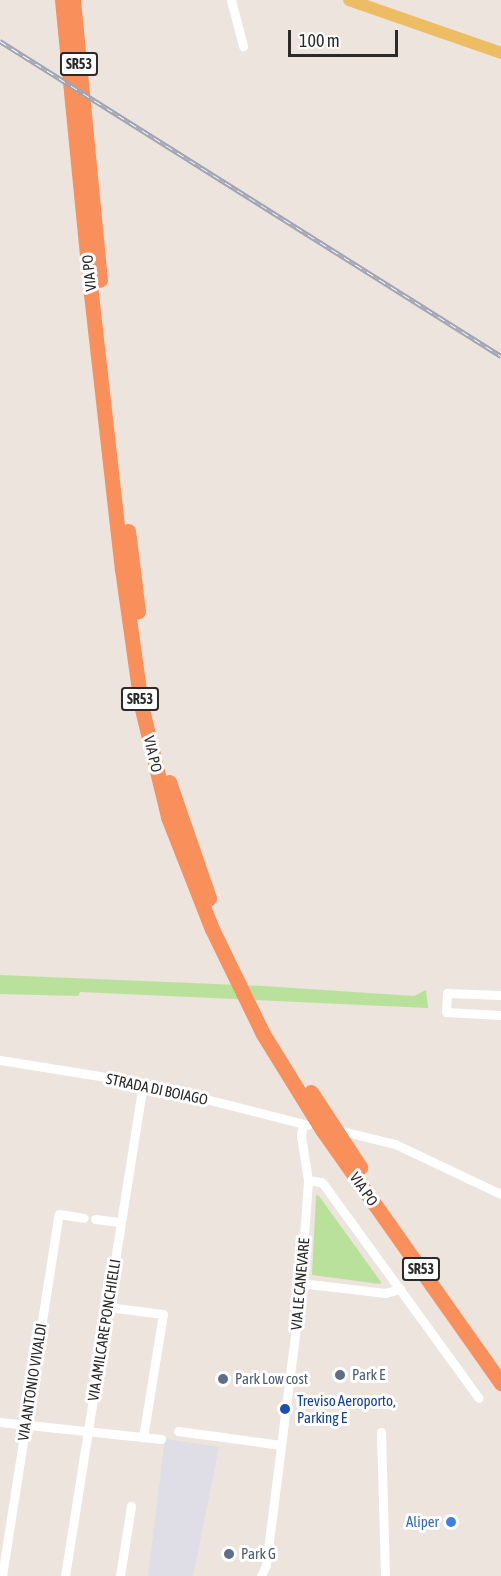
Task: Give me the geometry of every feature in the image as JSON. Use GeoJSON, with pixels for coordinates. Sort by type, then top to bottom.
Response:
{"type":"FeatureCollection","features":[{"type":"Feature","properties":{"kind":"highway","name":"VIA PO"},"geometry":{"type":"LineString","coordinates":[[62,0],[80,124],[140,627],[152,709],[173,796],[220,925],[280,1044],[357,1162],[501,1369]]}},
{"type":"Feature","properties":{"kind":"highway","name":"VIA PO"},"geometry":{"type":"LineString","coordinates":[[73,0],[80,124],[122,569],[141,705],[168,817],[212,929],[263,1034],[323,1131],[501,1383]]}},
{"type":"Feature","properties":{"kind":"main road"},"geometry":{"type":"LineString","coordinates":[[349,0],[501,53]]}},
{"type":"Feature","properties":{"kind":"street"},"geometry":{"type":"LineString","coordinates":[[231,0],[243,46]]}},
{"type":"Feature","properties":{"kind":"street"},"geometry":{"type":"LineString","coordinates":[[501,995],[447,993],[446,1003],[446,1012],[501,1015]]}},
{"type":"Feature","properties":{"kind":"street","name":"STRADA DI BOIAGO"},"geometry":{"type":"LineString","coordinates":[[0,1060],[143,1083],[308,1125]]}},
{"type":"Feature","properties":{"kind":"street","name":"VIA AMILCARE PONCHIELLI"},"geometry":{"type":"LineString","coordinates":[[65,1576],[143,1083]]}},
{"type":"Feature","properties":{"kind":"street","name":"VIA LE CANEVARE"},"geometry":{"type":"LineString","coordinates":[[261,1576],[266,1565],[300,1282],[308,1180],[301,1136],[308,1125]]}},
{"type":"Feature","properties":{"kind":"street"},"geometry":{"type":"LineString","coordinates":[[342,1131],[395,1144],[501,1194]]}},
{"type":"Feature","properties":{"kind":"street"},"geometry":{"type":"LineString","coordinates":[[308,1180],[324,1185],[478,1398]]}},
{"type":"Feature","properties":{"kind":"street","name":"VIA ANTONIO VIVALDI"},"geometry":{"type":"LineString","coordinates":[[2,1576],[59,1214],[84,1218]]}},
{"type":"Feature","properties":{"kind":"street"},"geometry":{"type":"LineString","coordinates":[[95,1219],[121,1222]]}},
{"type":"Feature","properties":{"kind":"street"},"geometry":{"type":"LineString","coordinates":[[300,1282],[385,1293],[400,1289]]}},
{"type":"Feature","properties":{"kind":"street"},"geometry":{"type":"LineString","coordinates":[[108,1306],[163,1314],[143,1437]]}},
{"type":"Feature","properties":{"kind":"street"},"geometry":{"type":"LineString","coordinates":[[0,1422],[161,1439]]}},
{"type":"Feature","properties":{"kind":"street"},"geometry":{"type":"LineString","coordinates":[[178,1431],[281,1445]]}},
{"type":"Feature","properties":{"kind":"street"},"geometry":{"type":"LineString","coordinates":[[381,1432],[385,1576]]}},
{"type":"Feature","properties":{"kind":"street"},"geometry":{"type":"LineString","coordinates":[[120,1576],[131,1506]]}},
{"type":"Feature","properties":{"kind":"shaded area"},"geometry":{"type":"Polygon","coordinates":[[[165,1439],[219,1447],[193,1576],[148,1576],[165,1439]]]}},
{"type":"Feature","properties":{"kind":"green space"},"geometry":{"type":"Polygon","coordinates":[[[0,975],[263,986],[414,996],[426,990],[428,1008],[80,992],[78,996],[0,994],[0,975]]]}},
{"type":"Feature","properties":{"kind":"green space"},"geometry":{"type":"Polygon","coordinates":[[[316,1195],[319,1196],[381,1282],[380,1284],[312,1275],[316,1195]]]}},
{"type":"Feature","properties":{"kind":"railway"},"geometry":{"type":"LineString","coordinates":[[0,41],[501,356]]}},
{"type":"Feature","properties":{"kind":"place","name":"Park E"},"geometry":{"type":"Point","coordinates":[340,1375]}},
{"type":"Feature","properties":{"kind":"place","name":"Park Low cost"},"geometry":{"type":"Point","coordinates":[223,1379]}},
{"type":"Feature","properties":{"kind":"place","name":"Treviso Aeroporto, Parking E"},"geometry":{"type":"Point","coordinates":[285,1409]}},
{"type":"Feature","properties":{"kind":"place","name":"Aliper"},"geometry":{"type":"Point","coordinates":[451,1522]}},
{"type":"Feature","properties":{"kind":"place","name":"Park G"},"geometry":{"type":"Point","coordinates":[229,1554]}}]}
